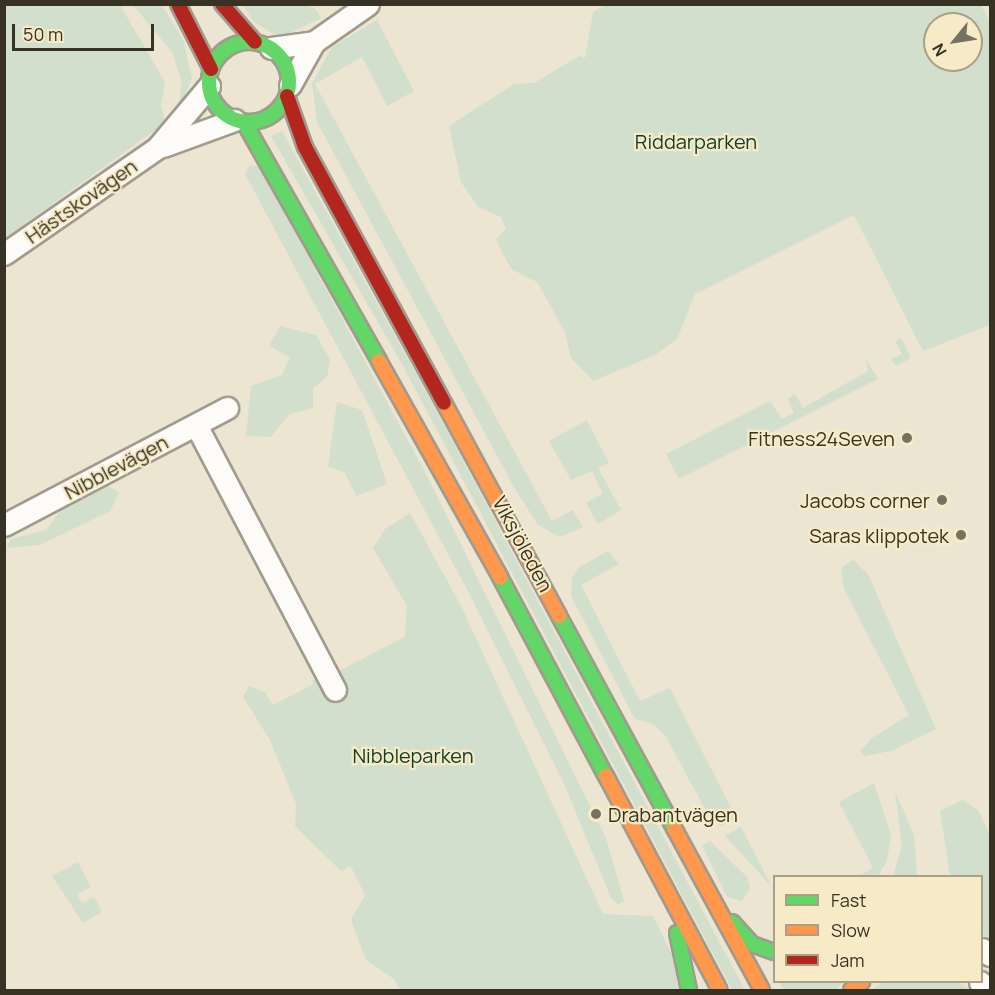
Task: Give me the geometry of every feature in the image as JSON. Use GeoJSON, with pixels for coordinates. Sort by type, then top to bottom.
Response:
{"type":"FeatureCollection","features":[{"type":"Feature","properties":{"kind":"main road"},"geometry":{"type":"LineString","coordinates":[[178,4],[222,112],[239,121],[265,120],[289,91],[282,58],[263,45],[222,4]]}},
{"type":"Feature","properties":{"kind":"main road"},"geometry":{"type":"LineString","coordinates":[[210,78],[224,51],[263,45]]}},
{"type":"Feature","properties":{"kind":"main road","name":"Viksjöleden"},"geometry":{"type":"LineString","coordinates":[[289,91],[305,147],[537,568],[697,876],[762,990]]}},
{"type":"Feature","properties":{"kind":"main road","name":"Viksjöleden"},"geometry":{"type":"LineString","coordinates":[[239,121],[471,523],[720,990]]}},
{"type":"Feature","properties":{"kind":"main road"},"geometry":{"type":"LineString","coordinates":[[697,876],[743,936],[773,951]]}},
{"type":"Feature","properties":{"kind":"main road"},"geometry":{"type":"LineString","coordinates":[[669,898],[689,990]]}},
{"type":"Feature","properties":{"kind":"street"},"geometry":{"type":"LineString","coordinates":[[289,91],[314,42],[368,4]]}},
{"type":"Feature","properties":{"kind":"street"},"geometry":{"type":"LineString","coordinates":[[263,45],[314,42]]}},
{"type":"Feature","properties":{"kind":"street","name":"Hästskovägen"},"geometry":{"type":"LineString","coordinates":[[157,148],[210,78]]}},
{"type":"Feature","properties":{"kind":"street","name":"Hästskovägen"},"geometry":{"type":"LineString","coordinates":[[4,254],[157,148],[239,121]]}},
{"type":"Feature","properties":{"kind":"street","name":"Nibblevägen"},"geometry":{"type":"LineString","coordinates":[[4,525],[227,408]]}},
{"type":"Feature","properties":{"kind":"street"},"geometry":{"type":"LineString","coordinates":[[196,425],[334,690]]}},
{"type":"Feature","properties":{"kind":"green space","name":"Riddarparken"},"geometry":{"type":"Polygon","coordinates":[[[608,4],[981,5],[990,22],[990,325],[923,351],[854,215],[695,294],[677,339],[655,355],[593,381],[571,358],[565,332],[537,282],[511,269],[496,240],[506,228],[501,217],[478,207],[461,182],[449,126],[514,84],[534,83],[579,56],[585,58],[593,12],[608,4]]]}},
{"type":"Feature","properties":{"kind":"green space"},"geometry":{"type":"Polygon","coordinates":[[[4,5],[120,5],[165,82],[161,105],[165,123],[5,238],[4,5]]]}},
{"type":"Feature","properties":{"kind":"green space"},"geometry":{"type":"Polygon","coordinates":[[[133,5],[162,5],[183,40],[192,78],[178,111],[182,83],[172,52],[133,5]]]}},
{"type":"Feature","properties":{"kind":"green space"},"geometry":{"type":"Polygon","coordinates":[[[243,5],[301,5],[315,8],[321,18],[280,38],[253,21],[243,5]]]}},
{"type":"Feature","properties":{"kind":"green space"},"geometry":{"type":"Polygon","coordinates":[[[377,20],[414,91],[387,106],[362,57],[315,84],[552,521],[573,510],[583,527],[560,537],[538,525],[515,489],[317,122],[312,83],[332,47],[377,20]]]}},
{"type":"Feature","properties":{"kind":"green space"},"geometry":{"type":"Polygon","coordinates":[[[282,131],[442,421],[745,990],[732,990],[403,366],[271,136],[282,131]]]}},
{"type":"Feature","properties":{"kind":"green space"},"geometry":{"type":"Polygon","coordinates":[[[250,165],[260,167],[426,474],[606,838],[624,901],[618,904],[611,898],[565,786],[470,595],[245,174],[250,165]]]}},
{"type":"Feature","properties":{"kind":"green space"},"geometry":{"type":"Polygon","coordinates":[[[280,326],[316,335],[330,360],[327,377],[313,388],[313,408],[290,414],[270,437],[246,436],[251,386],[282,375],[290,357],[269,346],[280,326]]]}},
{"type":"Feature","properties":{"kind":"green space"},"geometry":{"type":"Polygon","coordinates":[[[901,338],[911,358],[896,366],[891,359],[902,354],[895,341],[901,338]]]}},
{"type":"Feature","properties":{"kind":"green space"},"geometry":{"type":"Polygon","coordinates":[[[865,358],[878,379],[679,479],[666,454],[770,401],[782,419],[794,413],[788,399],[795,394],[803,408],[868,371],[865,358]]]}},
{"type":"Feature","properties":{"kind":"green space"},"geometry":{"type":"Polygon","coordinates":[[[337,402],[362,410],[387,484],[356,496],[345,473],[328,466],[337,402]]]}},
{"type":"Feature","properties":{"kind":"green space"},"geometry":{"type":"Polygon","coordinates":[[[587,420],[609,463],[598,468],[621,510],[598,524],[586,503],[603,494],[592,471],[571,480],[549,441],[587,420]]]}},
{"type":"Feature","properties":{"kind":"green space"},"geometry":{"type":"Polygon","coordinates":[[[109,486],[119,493],[110,511],[40,545],[6,548],[11,539],[46,530],[61,510],[109,486]]]}},
{"type":"Feature","properties":{"kind":"green space","name":"Nibbleparken"},"geometry":{"type":"Polygon","coordinates":[[[410,513],[462,608],[603,914],[653,916],[673,957],[679,990],[400,990],[394,979],[366,960],[351,920],[365,895],[350,865],[342,872],[295,826],[296,804],[270,740],[243,697],[249,686],[265,692],[273,705],[312,685],[313,679],[317,682],[405,637],[407,606],[373,548],[385,529],[410,513]]]}},
{"type":"Feature","properties":{"kind":"green space"},"geometry":{"type":"Polygon","coordinates":[[[608,551],[619,564],[581,585],[640,701],[670,688],[736,818],[721,826],[711,820],[665,735],[651,723],[635,719],[571,596],[572,578],[579,567],[608,551]]]}},
{"type":"Feature","properties":{"kind":"green space"},"geometry":{"type":"Polygon","coordinates":[[[853,560],[868,574],[936,729],[891,751],[864,756],[860,751],[872,738],[909,715],[844,589],[841,568],[853,560]]]}},
{"type":"Feature","properties":{"kind":"green space"},"geometry":{"type":"Polygon","coordinates":[[[874,783],[891,835],[887,860],[879,875],[861,875],[873,868],[839,802],[874,783]]]}},
{"type":"Feature","properties":{"kind":"green space"},"geometry":{"type":"Polygon","coordinates":[[[895,792],[914,835],[917,875],[893,875],[902,846],[895,792]]]}},
{"type":"Feature","properties":{"kind":"green space"},"geometry":{"type":"Polygon","coordinates":[[[962,800],[978,810],[990,835],[990,942],[983,934],[983,875],[950,875],[940,811],[962,800]]]}},
{"type":"Feature","properties":{"kind":"green space"},"geometry":{"type":"Polygon","coordinates":[[[741,827],[772,887],[725,836],[741,827]]]}},
{"type":"Feature","properties":{"kind":"green space"},"geometry":{"type":"Polygon","coordinates":[[[710,841],[747,877],[750,888],[742,901],[727,897],[702,845],[710,841]]]}},
{"type":"Feature","properties":{"kind":"green space"},"geometry":{"type":"Polygon","coordinates":[[[78,862],[91,887],[77,894],[82,903],[94,897],[102,912],[83,923],[52,876],[78,862]]]}},
{"type":"Feature","properties":{"kind":"green space"},"geometry":{"type":"Polygon","coordinates":[[[780,983],[843,983],[836,990],[784,990],[780,983]]]}},
{"type":"Feature","properties":{"kind":"green space"},"geometry":{"type":"Polygon","coordinates":[[[882,983],[959,983],[972,990],[871,990],[882,983]]]}},
{"type":"Feature","properties":{"kind":"traffic: fast"},"geometry":{"type":"LineString","coordinates":[[249,42],[264,45],[277,54],[286,67],[289,82],[286,97],[277,110],[264,119],[249,122],[234,119],[221,110],[212,97],[209,82],[212,67],[221,54],[234,45],[249,42]]}},
{"type":"Feature","properties":{"kind":"traffic: fast"},"geometry":{"type":"LineString","coordinates":[[244,122],[379,361]]}},
{"type":"Feature","properties":{"kind":"traffic: fast"},"geometry":{"type":"LineString","coordinates":[[500,577],[606,776]]}},
{"type":"Feature","properties":{"kind":"traffic: fast"},"geometry":{"type":"LineString","coordinates":[[559,616],[674,828]]}},
{"type":"Feature","properties":{"kind":"traffic: fast"},"geometry":{"type":"LineString","coordinates":[[732,922],[752,944],[773,952]]}},
{"type":"Feature","properties":{"kind":"traffic: fast"},"geometry":{"type":"LineString","coordinates":[[677,933],[689,990]]}},
{"type":"Feature","properties":{"kind":"traffic: slow"},"geometry":{"type":"LineString","coordinates":[[379,361],[500,577]]}},
{"type":"Feature","properties":{"kind":"traffic: slow"},"geometry":{"type":"LineString","coordinates":[[444,403],[559,616]]}},
{"type":"Feature","properties":{"kind":"traffic: slow"},"geometry":{"type":"LineString","coordinates":[[606,776],[720,990]]}},
{"type":"Feature","properties":{"kind":"traffic: slow"},"geometry":{"type":"LineString","coordinates":[[674,828],[762,990]]}},
{"type":"Feature","properties":{"kind":"traffic: slow"},"geometry":{"type":"LineString","coordinates":[[851,990],[861,983]]}},
{"type":"Feature","properties":{"kind":"traffic: jam"},"geometry":{"type":"LineString","coordinates":[[178,4],[211,69]]}},
{"type":"Feature","properties":{"kind":"traffic: jam"},"geometry":{"type":"LineString","coordinates":[[222,4],[255,42]]}},
{"type":"Feature","properties":{"kind":"traffic: jam"},"geometry":{"type":"LineString","coordinates":[[287,96],[305,147],[444,403]]}},
{"type":"Feature","properties":{"kind":"place","name":"Fitness24Seven"},"geometry":{"type":"Point","coordinates":[907,438]}},
{"type":"Feature","properties":{"kind":"place","name":"Jacobs corner"},"geometry":{"type":"Point","coordinates":[942,500]}},
{"type":"Feature","properties":{"kind":"place","name":"Saras klippotek"},"geometry":{"type":"Point","coordinates":[961,535]}},
{"type":"Feature","properties":{"kind":"place","name":"Drabantvägen"},"geometry":{"type":"Point","coordinates":[596,814]}}]}
